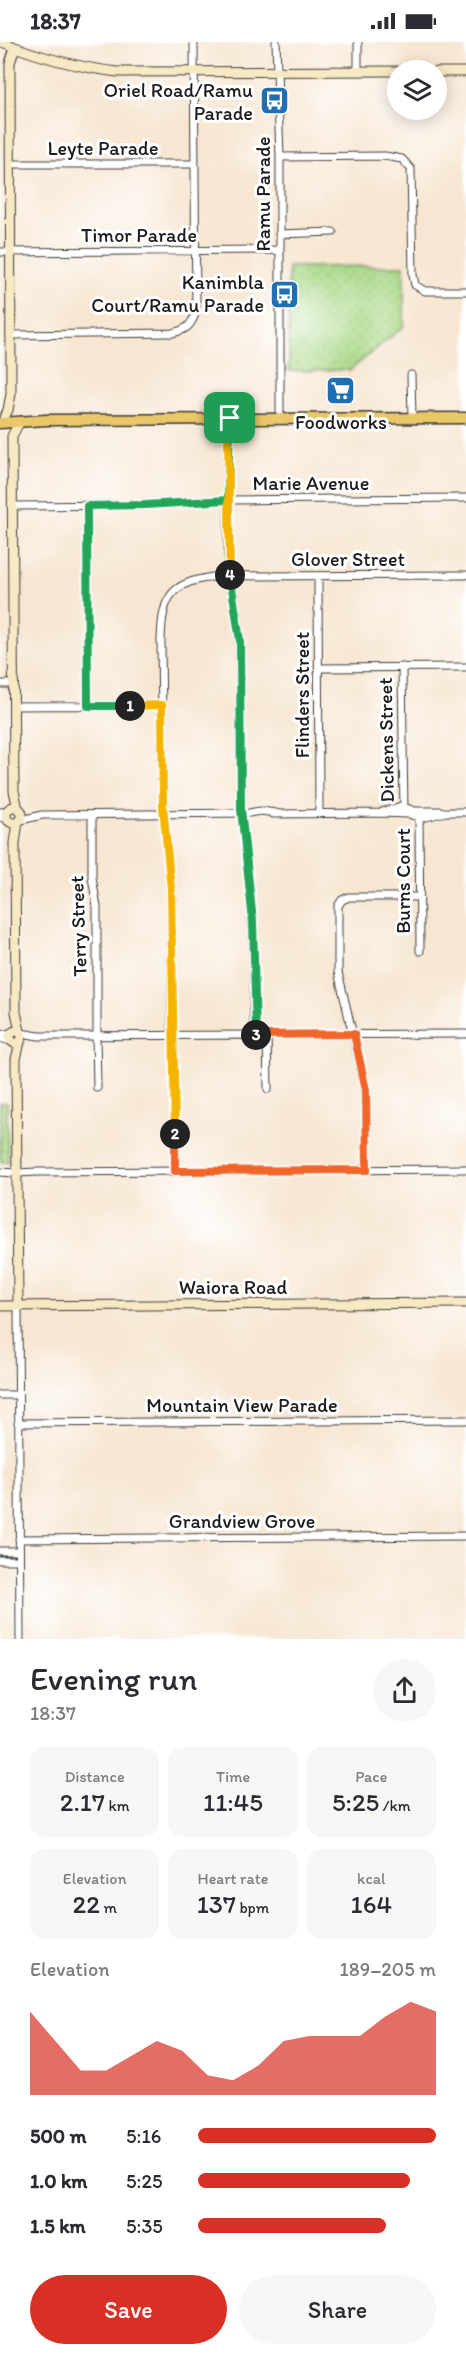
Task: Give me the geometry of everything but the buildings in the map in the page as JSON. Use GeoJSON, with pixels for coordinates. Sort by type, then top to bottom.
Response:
{"type":"FeatureCollection","features":[{"type":"Feature","properties":{"kind":"main road"},"geometry":{"type":"LineString","coordinates":[[2,420],[466,418]]}},
{"type":"Feature","properties":{"kind":"street"},"geometry":{"type":"LineString","coordinates":[[2,42],[82,67],[117,72],[387,71]]}},
{"type":"Feature","properties":{"kind":"street"},"geometry":{"type":"LineString","coordinates":[[10,335],[172,333],[184,331],[193,323],[196,311],[194,42]]}},
{"type":"Feature","properties":{"kind":"street","name":"Ramu Parade"},"geometry":{"type":"LineString","coordinates":[[276,42],[280,157],[280,418]]}},
{"type":"Feature","properties":{"kind":"street"},"geometry":{"type":"LineString","coordinates":[[358,42],[358,71]]}},
{"type":"Feature","properties":{"kind":"street"},"geometry":{"type":"LineString","coordinates":[[15,47],[10,63],[10,164],[5,252],[11,394],[9,410],[2,420],[12,436],[14,791],[11,815],[15,843],[20,1639]]}},
{"type":"Feature","properties":{"kind":"street"},"geometry":{"type":"LineString","coordinates":[[447,72],[466,72]]}},
{"type":"Feature","properties":{"kind":"street"},"geometry":{"type":"LineString","coordinates":[[280,157],[386,156],[402,159],[411,169],[415,285],[425,291],[466,291]]}},
{"type":"Feature","properties":{"kind":"street","name":"Leyte Parade"},"geometry":{"type":"LineString","coordinates":[[10,164],[195,164]]}},
{"type":"Feature","properties":{"kind":"street"},"geometry":{"type":"LineString","coordinates":[[279,234],[333,232]]}},
{"type":"Feature","properties":{"kind":"street","name":"Timor Parade"},"geometry":{"type":"LineString","coordinates":[[5,252],[279,250]]}},
{"type":"Feature","properties":{"kind":"street"},"geometry":{"type":"LineString","coordinates":[[411,375],[412,418]]}},
{"type":"Feature","properties":{"kind":"street"},"geometry":{"type":"LineString","coordinates":[[11,394],[19,420],[12,436]]}},
{"type":"Feature","properties":{"kind":"street"},"geometry":{"type":"LineString","coordinates":[[228,419],[230,577],[240,641],[245,813],[254,928],[254,1035]]}},
{"type":"Feature","properties":{"kind":"street","name":"Marie Avenue"},"geometry":{"type":"LineString","coordinates":[[12,506],[145,505],[228,500],[466,498]]}},
{"type":"Feature","properties":{"kind":"street"},"geometry":{"type":"LineString","coordinates":[[87,506],[88,706]]}},
{"type":"Feature","properties":{"kind":"street","name":"Glover Street"},"geometry":{"type":"LineString","coordinates":[[175,1171],[171,889],[164,814],[162,705],[162,624],[171,594],[189,582],[209,578],[466,575]]}},
{"type":"Feature","properties":{"kind":"street","name":"Flinders Street"},"geometry":{"type":"LineString","coordinates":[[318,576],[319,813]]}},
{"type":"Feature","properties":{"kind":"street","name":"Dickens Street"},"geometry":{"type":"LineString","coordinates":[[402,667],[404,810]]}},
{"type":"Feature","properties":{"kind":"street"},"geometry":{"type":"LineString","coordinates":[[319,668],[466,667]]}},
{"type":"Feature","properties":{"kind":"street"},"geometry":{"type":"LineString","coordinates":[[0,684],[14,684]]}},
{"type":"Feature","properties":{"kind":"street"},"geometry":{"type":"LineString","coordinates":[[14,706],[162,705]]}},
{"type":"Feature","properties":{"kind":"street"},"geometry":{"type":"LineString","coordinates":[[11,815],[245,813],[260,815],[380,813],[404,810],[419,815],[436,810],[466,812]]}},
{"type":"Feature","properties":{"kind":"street","name":"Terry Street"},"geometry":{"type":"LineString","coordinates":[[92,815],[92,877],[97,907],[97,1088]]}},
{"type":"Feature","properties":{"kind":"street","name":"Burns Court"},"geometry":{"type":"LineString","coordinates":[[419,815],[420,951]]}},
{"type":"Feature","properties":{"kind":"street"},"geometry":{"type":"LineString","coordinates":[[367,1170],[366,1090],[338,972],[337,915],[339,903],[349,897],[419,897]]}},
{"type":"Feature","properties":{"kind":"street"},"geometry":{"type":"LineString","coordinates":[[0,1037],[466,1034]]}},
{"type":"Feature","properties":{"kind":"street"},"geometry":{"type":"LineString","coordinates":[[267,1035],[268,1089]]}},
{"type":"Feature","properties":{"kind":"street"},"geometry":{"type":"LineString","coordinates":[[17,1172],[466,1169]]}},
{"type":"Feature","properties":{"kind":"street","name":"Waiora Road"},"geometry":{"type":"LineString","coordinates":[[0,1306],[466,1303]]}},
{"type":"Feature","properties":{"kind":"street"},"geometry":{"type":"LineString","coordinates":[[0,1395],[18,1395]]}},
{"type":"Feature","properties":{"kind":"street","name":"Mountain View Parade"},"geometry":{"type":"LineString","coordinates":[[18,1423],[466,1420]]}},
{"type":"Feature","properties":{"kind":"street","name":"Grandview Grove"},"geometry":{"type":"LineString","coordinates":[[19,1539],[466,1536]]}},
{"type":"Feature","properties":{"kind":"street"},"geometry":{"type":"LineString","coordinates":[[0,1551],[19,1551]]}},
{"type":"Feature","properties":{"kind":"street"},"geometry":{"type":"LineString","coordinates":[[0,1560],[19,1560]]}},
{"type":"Feature","properties":{"kind":"green space"},"geometry":{"type":"Polygon","coordinates":[[[404,266],[404,326],[350,370],[289,371],[288,267],[404,266]]]}},
{"type":"Feature","properties":{"kind":"green space"},"geometry":{"type":"Polygon","coordinates":[[[0,1103],[7,1103],[8,1162],[0,1162],[0,1103]]]}},
{"type":"Feature","properties":{"kind":"place","name":"Oriel Road/Ramu Parade"},"geometry":{"type":"Point","coordinates":[274,101]}},
{"type":"Feature","properties":{"kind":"place","name":"Kanimbla Court/Ramu Parade"},"geometry":{"type":"Point","coordinates":[285,294]}},
{"type":"Feature","properties":{"kind":"place","name":"Foodworks"},"geometry":{"type":"Point","coordinates":[341,391]}},
{"type":"Feature","properties":{"kind":"route"},"geometry":{"type":"LineString","coordinates":[[230,418],[226,419],[228,439],[228,555],[240,641],[241,805],[254,928],[254,1035],[354,1034],[366,1090],[367,1170],[175,1171],[171,889],[163,806],[162,705],[88,706],[87,506],[145,505],[228,500],[228,439],[230,418]]}}]}
